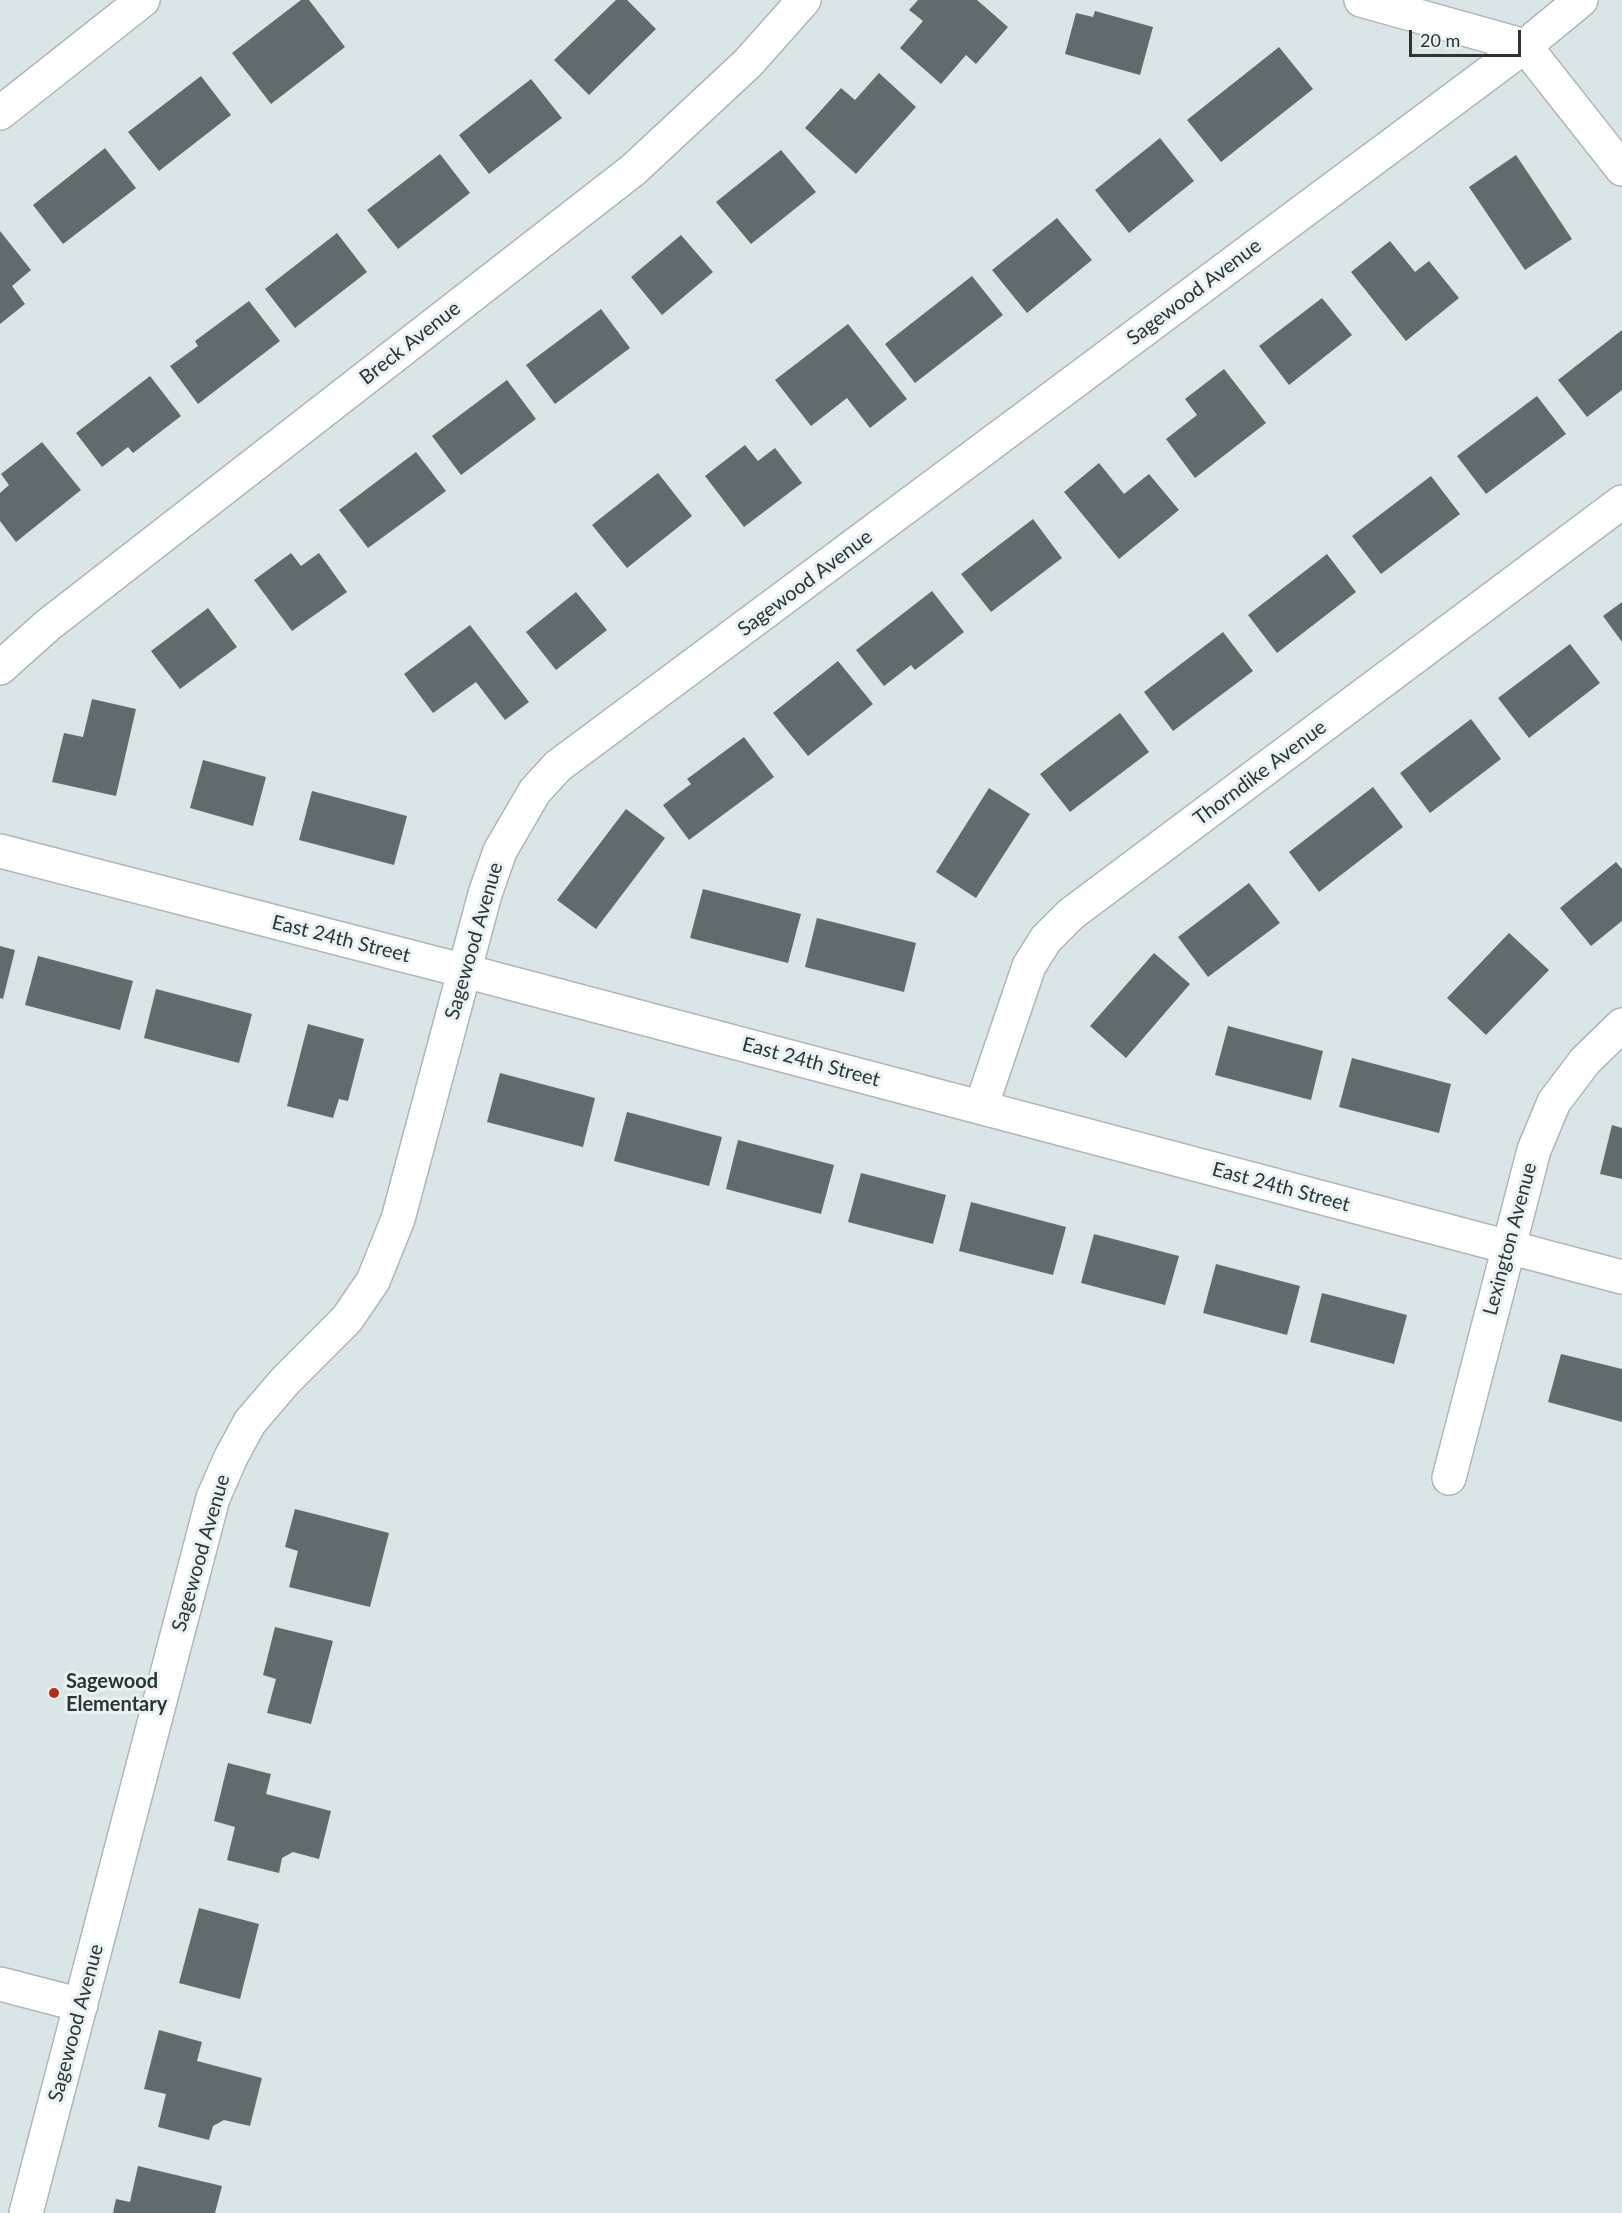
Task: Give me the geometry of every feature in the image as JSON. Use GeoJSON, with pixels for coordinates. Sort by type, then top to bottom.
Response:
{"type":"FeatureCollection","features":[{"type":"Feature","properties":{"kind":"street"},"geometry":{"type":"LineString","coordinates":[[0,113],[143,0]]}},
{"type":"Feature","properties":{"kind":"street","name":"Breck Avenue"},"geometry":{"type":"LineString","coordinates":[[0,668],[48,625],[633,170],[748,63],[804,0]]}},
{"type":"Feature","properties":{"kind":"street"},"geometry":{"type":"LineString","coordinates":[[1361,0],[1525,46],[1622,169]]}},
{"type":"Feature","properties":{"kind":"street","name":"Sagewood Avenue"},"geometry":{"type":"LineString","coordinates":[[26,2213],[213,1498],[250,1422],[286,1380],[347,1319],[374,1281],[398,1219],[485,894],[500,851],[535,791],[558,766],[1525,46],[1581,0]]}},
{"type":"Feature","properties":{"kind":"street","name":"Thorndike Avenue"},"geometry":{"type":"LineString","coordinates":[[981,1107],[1029,966],[1046,939],[1071,914],[1622,502]]}},
{"type":"Feature","properties":{"kind":"street","name":"East 24th Street"},"geometry":{"type":"LineString","coordinates":[[0,851],[465,971],[1622,1277]]}},
{"type":"Feature","properties":{"kind":"street","name":"Lexington Avenue"},"geometry":{"type":"LineString","coordinates":[[1449,1478],[1507,1247],[1534,1150],[1554,1102],[1585,1061],[1622,1025]]}},
{"type":"Feature","properties":{"kind":"street"},"geometry":{"type":"LineString","coordinates":[[0,1984],[81,2005]]}},
{"type":"Feature","properties":{"kind":"building"},"geometry":{"type":"Polygon","coordinates":[[[301,0],[309,0],[345,47],[271,104],[232,53],[301,0]]]}},
{"type":"Feature","properties":{"kind":"building"},"geometry":{"type":"Polygon","coordinates":[[[616,0],[627,0],[656,29],[589,95],[554,60],[616,0]]]}},
{"type":"Feature","properties":{"kind":"building"},"geometry":{"type":"Polygon","coordinates":[[[918,0],[977,0],[1008,27],[976,64],[966,55],[941,84],[900,48],[923,21],[909,10],[918,0]]]}},
{"type":"Feature","properties":{"kind":"building"},"geometry":{"type":"Polygon","coordinates":[[[1095,11],[1153,27],[1140,75],[1065,54],[1076,13],[1093,17],[1095,11]]]}},
{"type":"Feature","properties":{"kind":"building"},"geometry":{"type":"Polygon","coordinates":[[[1279,47],[1313,89],[1221,162],[1187,120],[1279,47]]]}},
{"type":"Feature","properties":{"kind":"building"},"geometry":{"type":"Polygon","coordinates":[[[879,73],[916,107],[856,174],[805,128],[841,88],[855,100],[879,73]]]}},
{"type":"Feature","properties":{"kind":"building"},"geometry":{"type":"Polygon","coordinates":[[[201,76],[231,115],[159,171],[128,132],[201,76]]]}},
{"type":"Feature","properties":{"kind":"building"},"geometry":{"type":"Polygon","coordinates":[[[531,79],[562,118],[489,174],[459,135],[531,79]]]}},
{"type":"Feature","properties":{"kind":"building"},"geometry":{"type":"Polygon","coordinates":[[[1160,138],[1194,181],[1129,233],[1095,190],[1160,138]]]}},
{"type":"Feature","properties":{"kind":"building"},"geometry":{"type":"Polygon","coordinates":[[[105,148],[136,188],[63,244],[33,205],[105,148]]]}},
{"type":"Feature","properties":{"kind":"building"},"geometry":{"type":"Polygon","coordinates":[[[781,150],[816,192],[751,244],[716,202],[781,150]]]}},
{"type":"Feature","properties":{"kind":"building"},"geometry":{"type":"Polygon","coordinates":[[[440,154],[470,193],[398,249],[367,210],[440,154]]]}},
{"type":"Feature","properties":{"kind":"building"},"geometry":{"type":"Polygon","coordinates":[[[1516,155],[1572,239],[1525,270],[1469,187],[1516,155]]]}},
{"type":"Feature","properties":{"kind":"building"},"geometry":{"type":"Polygon","coordinates":[[[1057,218],[1092,260],[1027,313],[992,270],[1057,218]]]}},
{"type":"Feature","properties":{"kind":"building"},"geometry":{"type":"Polygon","coordinates":[[[0,231],[31,270],[12,286],[25,304],[0,324],[0,231]]]}},
{"type":"Feature","properties":{"kind":"building"},"geometry":{"type":"Polygon","coordinates":[[[337,233],[367,272],[295,328],[265,289],[337,233]]]}},
{"type":"Feature","properties":{"kind":"building"},"geometry":{"type":"Polygon","coordinates":[[[681,235],[713,272],[662,315],[631,277],[681,235]]]}},
{"type":"Feature","properties":{"kind":"building"},"geometry":{"type":"Polygon","coordinates":[[[1390,241],[1415,272],[1429,261],[1459,298],[1406,341],[1351,272],[1390,241]]]}},
{"type":"Feature","properties":{"kind":"building"},"geometry":{"type":"Polygon","coordinates":[[[972,276],[1003,315],[915,383],[885,344],[972,276]]]}},
{"type":"Feature","properties":{"kind":"building"},"geometry":{"type":"Polygon","coordinates":[[[1322,298],[1352,335],[1289,385],[1259,346],[1322,298]]]}},
{"type":"Feature","properties":{"kind":"building"},"geometry":{"type":"Polygon","coordinates":[[[249,301],[280,341],[198,404],[170,366],[198,346],[195,341],[249,301]]]}},
{"type":"Feature","properties":{"kind":"building"},"geometry":{"type":"Polygon","coordinates":[[[601,309],[630,348],[555,404],[526,365],[601,309]]]}},
{"type":"Feature","properties":{"kind":"building"},"geometry":{"type":"Polygon","coordinates":[[[848,324],[907,399],[870,428],[847,398],[811,426],[775,380],[848,324]]]}},
{"type":"Feature","properties":{"kind":"building"},"geometry":{"type":"Polygon","coordinates":[[[1622,330],[1622,390],[1587,417],[1558,380],[1622,330]]]}},
{"type":"Feature","properties":{"kind":"building"},"geometry":{"type":"Polygon","coordinates":[[[1224,369],[1266,423],[1195,478],[1166,439],[1197,415],[1185,399],[1224,369]]]}},
{"type":"Feature","properties":{"kind":"building"},"geometry":{"type":"Polygon","coordinates":[[[150,376],[181,416],[133,453],[128,447],[102,467],[76,433],[150,376]]]}},
{"type":"Feature","properties":{"kind":"building"},"geometry":{"type":"Polygon","coordinates":[[[507,380],[536,419],[461,475],[432,436],[507,380]]]}},
{"type":"Feature","properties":{"kind":"building"},"geometry":{"type":"Polygon","coordinates":[[[1537,396],[1566,434],[1486,494],[1457,456],[1537,396]]]}},
{"type":"Feature","properties":{"kind":"building"},"geometry":{"type":"Polygon","coordinates":[[[42,442],[81,490],[16,542],[0,521],[0,493],[9,485],[1,474],[42,442]]]}},
{"type":"Feature","properties":{"kind":"building"},"geometry":{"type":"Polygon","coordinates":[[[745,445],[758,461],[775,448],[802,483],[744,527],[705,476],[745,445]]]}},
{"type":"Feature","properties":{"kind":"building"},"geometry":{"type":"Polygon","coordinates":[[[416,452],[446,491],[368,548],[339,510],[416,452]]]}},
{"type":"Feature","properties":{"kind":"building"},"geometry":{"type":"Polygon","coordinates":[[[1099,463],[1124,494],[1149,474],[1179,510],[1119,559],[1064,492],[1099,463]]]}},
{"type":"Feature","properties":{"kind":"building"},"geometry":{"type":"Polygon","coordinates":[[[658,473],[692,516],[627,568],[592,525],[658,473]]]}},
{"type":"Feature","properties":{"kind":"building"},"geometry":{"type":"Polygon","coordinates":[[[1431,476],[1460,514],[1381,574],[1352,536],[1431,476]]]}},
{"type":"Feature","properties":{"kind":"building"},"geometry":{"type":"Polygon","coordinates":[[[1033,519],[1062,558],[991,612],[961,574],[1033,519]]]}},
{"type":"Feature","properties":{"kind":"building"},"geometry":{"type":"Polygon","coordinates":[[[291,553],[301,566],[319,553],[347,592],[292,631],[254,580],[291,553]]]}},
{"type":"Feature","properties":{"kind":"building"},"geometry":{"type":"Polygon","coordinates":[[[1327,554],[1356,592],[1277,653],[1248,615],[1327,554]]]}},
{"type":"Feature","properties":{"kind":"building"},"geometry":{"type":"Polygon","coordinates":[[[932,591],[964,632],[915,670],[911,665],[884,686],[856,650],[932,591]]]}},
{"type":"Feature","properties":{"kind":"building"},"geometry":{"type":"Polygon","coordinates":[[[576,592],[607,630],[556,670],[526,632],[576,592]]]}},
{"type":"Feature","properties":{"kind":"building"},"geometry":{"type":"Polygon","coordinates":[[[1622,602],[1622,642],[1603,616],[1622,602]]]}},
{"type":"Feature","properties":{"kind":"building"},"geometry":{"type":"Polygon","coordinates":[[[208,608],[237,647],[180,689],[151,651],[208,608]]]}},
{"type":"Feature","properties":{"kind":"building"},"geometry":{"type":"Polygon","coordinates":[[[470,625],[529,702],[505,720],[476,682],[433,713],[404,674],[470,625]]]}},
{"type":"Feature","properties":{"kind":"building"},"geometry":{"type":"Polygon","coordinates":[[[1223,632],[1253,671],[1173,731],[1144,692],[1223,632]]]}},
{"type":"Feature","properties":{"kind":"building"},"geometry":{"type":"Polygon","coordinates":[[[1570,644],[1600,683],[1529,738],[1498,698],[1570,644]]]}},
{"type":"Feature","properties":{"kind":"building"},"geometry":{"type":"Polygon","coordinates":[[[838,661],[873,704],[808,756],[773,713],[838,661]]]}},
{"type":"Feature","properties":{"kind":"building"},"geometry":{"type":"Polygon","coordinates":[[[92,699],[136,709],[116,796],[52,782],[64,733],[83,737],[92,699]]]}},
{"type":"Feature","properties":{"kind":"building"},"geometry":{"type":"Polygon","coordinates":[[[1120,713],[1149,752],[1070,812],[1040,774],[1120,713]]]}},
{"type":"Feature","properties":{"kind":"building"},"geometry":{"type":"Polygon","coordinates":[[[1471,719],[1501,759],[1430,813],[1400,773],[1471,719]]]}},
{"type":"Feature","properties":{"kind":"building"},"geometry":{"type":"Polygon","coordinates":[[[744,737],[774,777],[689,840],[663,805],[691,784],[687,779],[744,737]]]}},
{"type":"Feature","properties":{"kind":"building"},"geometry":{"type":"Polygon","coordinates":[[[203,760],[266,777],[253,826],[190,808],[203,760]]]}},
{"type":"Feature","properties":{"kind":"building"},"geometry":{"type":"Polygon","coordinates":[[[1373,787],[1403,827],[1319,892],[1289,852],[1373,787]]]}},
{"type":"Feature","properties":{"kind":"building"},"geometry":{"type":"Polygon","coordinates":[[[989,788],[1030,814],[976,898],[936,872],[989,788]]]}},
{"type":"Feature","properties":{"kind":"building"},"geometry":{"type":"Polygon","coordinates":[[[312,791],[407,816],[394,865],[299,840],[312,791]]]}},
{"type":"Feature","properties":{"kind":"building"},"geometry":{"type":"Polygon","coordinates":[[[626,809],[665,838],[596,929],[557,900],[626,809]]]}},
{"type":"Feature","properties":{"kind":"building"},"geometry":{"type":"Polygon","coordinates":[[[1616,862],[1622,869],[1622,921],[1591,946],[1560,908],[1616,862]]]}},
{"type":"Feature","properties":{"kind":"building"},"geometry":{"type":"Polygon","coordinates":[[[1249,883],[1280,923],[1208,977],[1178,937],[1249,883]]]}},
{"type":"Feature","properties":{"kind":"building"},"geometry":{"type":"Polygon","coordinates":[[[703,889],[801,914],[788,963],[690,938],[703,889]]]}},
{"type":"Feature","properties":{"kind":"building"},"geometry":{"type":"Polygon","coordinates":[[[817,918],[916,943],[904,992],[805,967],[817,918]]]}},
{"type":"Feature","properties":{"kind":"building"},"geometry":{"type":"Polygon","coordinates":[[[1509,933],[1549,970],[1486,1035],[1447,998],[1509,933]]]}},
{"type":"Feature","properties":{"kind":"building"},"geometry":{"type":"Polygon","coordinates":[[[0,946],[15,950],[3,999],[0,998],[0,946]]]}},
{"type":"Feature","properties":{"kind":"building"},"geometry":{"type":"Polygon","coordinates":[[[1154,953],[1190,984],[1126,1058],[1090,1026],[1154,953]]]}},
{"type":"Feature","properties":{"kind":"building"},"geometry":{"type":"Polygon","coordinates":[[[38,956],[133,981],[120,1030],[25,1005],[38,956]]]}},
{"type":"Feature","properties":{"kind":"building"},"geometry":{"type":"Polygon","coordinates":[[[156,989],[252,1014],[239,1063],[144,1038],[156,989]]]}},
{"type":"Feature","properties":{"kind":"building"},"geometry":{"type":"Polygon","coordinates":[[[308,1024],[364,1039],[348,1101],[339,1099],[333,1118],[287,1106],[308,1024]]]}},
{"type":"Feature","properties":{"kind":"building"},"geometry":{"type":"Polygon","coordinates":[[[1228,1026],[1323,1051],[1311,1100],[1215,1075],[1228,1026]]]}},
{"type":"Feature","properties":{"kind":"building"},"geometry":{"type":"Polygon","coordinates":[[[1352,1058],[1451,1084],[1439,1133],[1339,1107],[1352,1058]]]}},
{"type":"Feature","properties":{"kind":"building"},"geometry":{"type":"Polygon","coordinates":[[[500,1073],[595,1098],[583,1147],[487,1122],[500,1073]]]}},
{"type":"Feature","properties":{"kind":"building"},"geometry":{"type":"Polygon","coordinates":[[[627,1112],[722,1137],[709,1186],[614,1161],[627,1112]]]}},
{"type":"Feature","properties":{"kind":"building"},"geometry":{"type":"Polygon","coordinates":[[[1612,1125],[1622,1128],[1622,1179],[1600,1174],[1612,1125]]]}},
{"type":"Feature","properties":{"kind":"building"},"geometry":{"type":"Polygon","coordinates":[[[738,1140],[834,1165],[821,1214],[726,1189],[738,1140]]]}},
{"type":"Feature","properties":{"kind":"building"},"geometry":{"type":"Polygon","coordinates":[[[861,1173],[946,1195],[933,1244],[848,1222],[861,1173]]]}},
{"type":"Feature","properties":{"kind":"building"},"geometry":{"type":"Polygon","coordinates":[[[971,1202],[1066,1227],[1053,1275],[959,1251],[971,1202]]]}},
{"type":"Feature","properties":{"kind":"building"},"geometry":{"type":"Polygon","coordinates":[[[1094,1234],[1179,1256],[1165,1305],[1081,1283],[1094,1234]]]}},
{"type":"Feature","properties":{"kind":"building"},"geometry":{"type":"Polygon","coordinates":[[[1216,1264],[1300,1286],[1287,1335],[1203,1313],[1216,1264]]]}},
{"type":"Feature","properties":{"kind":"building"},"geometry":{"type":"Polygon","coordinates":[[[1322,1293],[1407,1315],[1394,1364],[1310,1342],[1322,1293]]]}},
{"type":"Feature","properties":{"kind":"building"},"geometry":{"type":"Polygon","coordinates":[[[1561,1354],[1622,1369],[1622,1422],[1548,1402],[1561,1354]]]}},
{"type":"Feature","properties":{"kind":"building"},"geometry":{"type":"Polygon","coordinates":[[[295,1509],[389,1533],[370,1607],[289,1587],[298,1551],[285,1547],[295,1509]]]}},
{"type":"Feature","properties":{"kind":"building"},"geometry":{"type":"Polygon","coordinates":[[[275,1627],[333,1641],[311,1724],[267,1713],[276,1679],[263,1675],[275,1627]]]}},
{"type":"Feature","properties":{"kind":"building"},"geometry":{"type":"Polygon","coordinates":[[[228,1763],[271,1774],[266,1794],[331,1811],[319,1859],[293,1852],[282,1858],[279,1873],[227,1860],[235,1827],[214,1821],[228,1763]]]}},
{"type":"Feature","properties":{"kind":"building"},"geometry":{"type":"Polygon","coordinates":[[[199,1908],[259,1924],[240,1999],[179,1983],[199,1908]]]}},
{"type":"Feature","properties":{"kind":"building"},"geometry":{"type":"Polygon","coordinates":[[[159,2030],[202,2042],[197,2061],[262,2078],[250,2126],[224,2120],[213,2126],[209,2140],[158,2127],[166,2094],[144,2089],[159,2030]]]}},
{"type":"Feature","properties":{"kind":"building"},"geometry":{"type":"Polygon","coordinates":[[[138,2166],[222,2186],[215,2213],[113,2213],[116,2199],[130,2202],[138,2166]]]}},
{"type":"Feature","properties":{"kind":"place","name":"Sagewood Elementary"},"geometry":{"type":"Point","coordinates":[54,1693]}}]}
